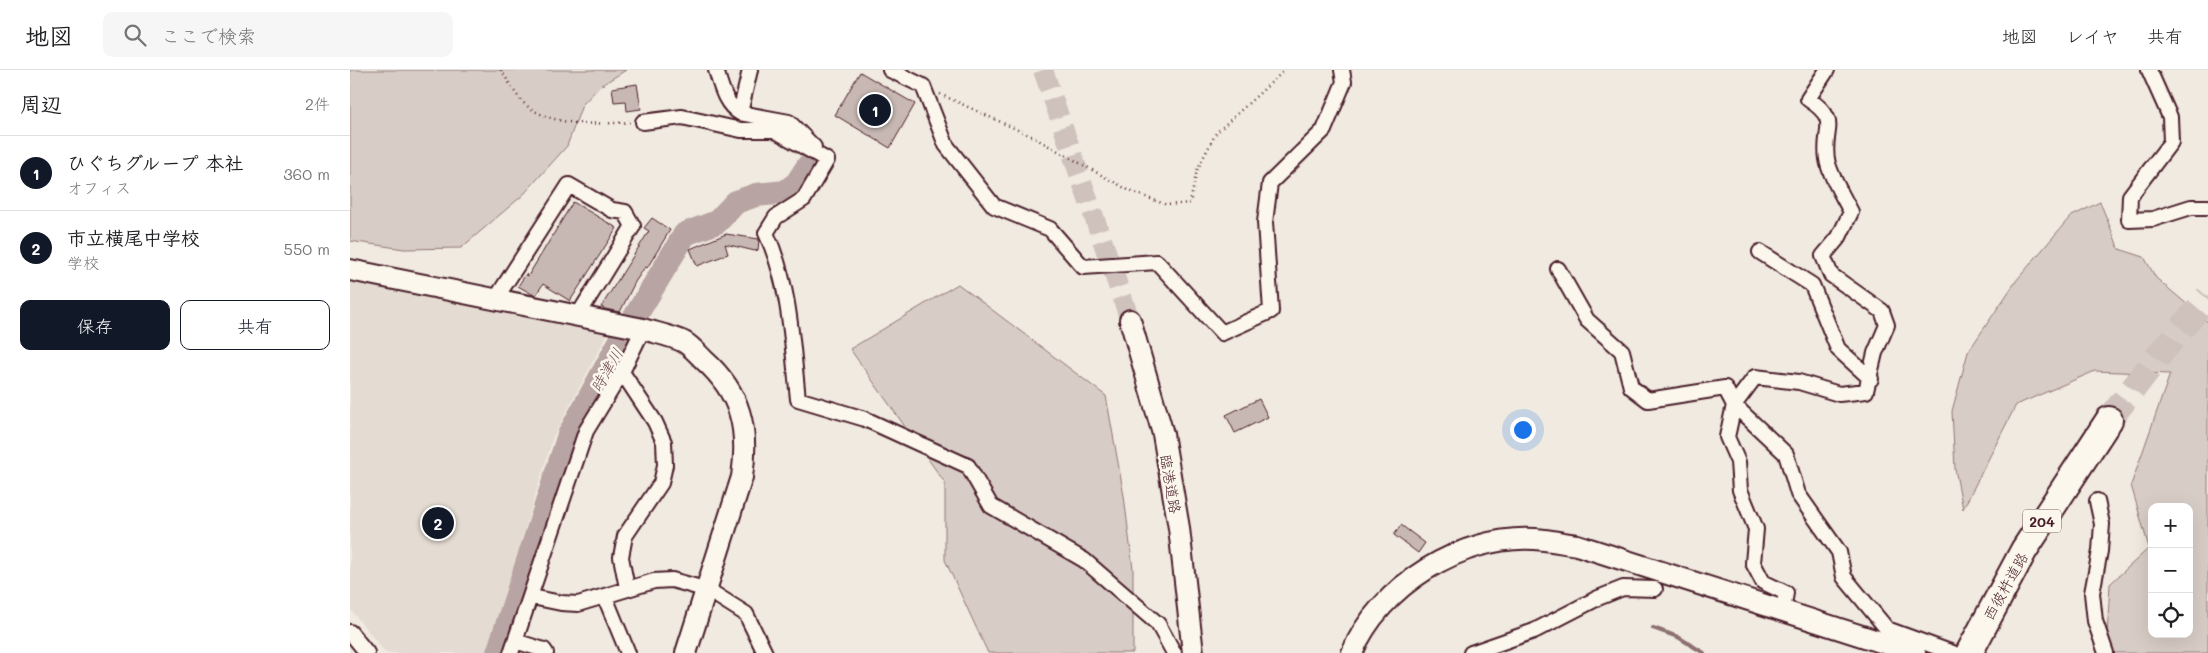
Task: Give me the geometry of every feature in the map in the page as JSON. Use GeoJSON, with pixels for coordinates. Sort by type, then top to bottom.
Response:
{"type":"FeatureCollection","features":[{"type":"Feature","properties":{"kind":"highway","name":"西彼杵道路"},"geometry":{"type":"LineString","coordinates":[[1969,653],[2024,550],[2109,420]]}},
{"type":"Feature","properties":{"kind":"street"},"geometry":{"type":"LineString","coordinates":[[716,70],[723,92],[733,109],[740,113],[788,122],[827,160]]}},
{"type":"Feature","properties":{"kind":"street"},"geometry":{"type":"LineString","coordinates":[[740,113],[750,70]]}},
{"type":"Feature","properties":{"kind":"street"},"geometry":{"type":"LineString","coordinates":[[890,70],[923,86],[946,145],[994,206],[1050,229],[1083,267],[1157,262],[1222,333],[1272,311],[1265,222],[1270,183],[1324,130],[1344,82],[1342,70]]}},
{"type":"Feature","properties":{"kind":"street"},"geometry":{"type":"LineString","coordinates":[[1783,610],[1786,593],[1763,582],[1753,563],[1756,529],[1740,490],[1738,462],[1726,437],[1734,405],[1755,377],[1799,382],[1839,394],[1866,391],[1871,379],[1875,353],[1887,325],[1882,311],[1831,275],[1823,256],[1839,237],[1850,212],[1827,159],[1830,124],[1820,107],[1808,99],[1827,70]]}},
{"type":"Feature","properties":{"kind":"street"},"geometry":{"type":"LineString","coordinates":[[2149,70],[2170,117],[2171,142],[2130,196],[2129,220],[2153,219],[2191,207],[2208,207]]}},
{"type":"Feature","properties":{"kind":"street"},"geometry":{"type":"LineString","coordinates":[[642,122],[682,117],[741,130],[774,130],[827,160]]}},
{"type":"Feature","properties":{"kind":"street"},"geometry":{"type":"LineString","coordinates":[[827,160],[804,199],[776,217],[766,233],[775,252],[790,313],[798,399],[865,419],[968,466],[991,506],[1084,560],[1158,624],[1174,653]]}},
{"type":"Feature","properties":{"kind":"street"},"geometry":{"type":"LineString","coordinates":[[495,300],[569,185],[612,210],[625,212],[633,226],[577,317]]}},
{"type":"Feature","properties":{"kind":"street"},"geometry":{"type":"LineString","coordinates":[[1760,252],[1812,285],[1838,349],[1871,379]]}},
{"type":"Feature","properties":{"kind":"street"},"geometry":{"type":"LineString","coordinates":[[1558,269],[1587,320],[1622,351],[1631,387],[1648,400],[1725,388],[1734,405],[1786,454],[1798,494],[1839,552],[1844,577],[1887,629],[1953,653]]}},
{"type":"Feature","properties":{"kind":"street"},"geometry":{"type":"LineString","coordinates":[[350,270],[643,329],[684,342],[718,372],[737,404],[744,425],[746,451],[742,477],[708,590],[686,653]]}},
{"type":"Feature","properties":{"kind":"street","name":"臨港道路"},"geometry":{"type":"LineString","coordinates":[[1130,320],[1163,434],[1178,528],[1193,653]]}},
{"type":"Feature","properties":{"kind":"street"},"geometry":{"type":"LineString","coordinates":[[546,653],[544,650],[513,647],[532,597],[586,431],[622,372],[643,329]]}},
{"type":"Feature","properties":{"kind":"street"},"geometry":{"type":"LineString","coordinates":[[622,372],[655,422],[664,442],[666,465],[661,483],[625,536],[620,557],[627,588]]}},
{"type":"Feature","properties":{"kind":"street"},"geometry":{"type":"LineString","coordinates":[[2097,502],[2102,524],[2100,551],[2092,593],[2095,621],[2106,653]]}},
{"type":"Feature","properties":{"kind":"street"},"geometry":{"type":"LineString","coordinates":[[1352,653],[1358,638],[1375,613],[1400,588],[1422,571],[1473,547],[1504,541],[1534,539],[1577,546],[1915,653]]}},
{"type":"Feature","properties":{"kind":"street"},"geometry":{"type":"LineString","coordinates":[[532,597],[560,603],[578,604],[654,581],[672,580],[708,590],[746,614],[765,653]]}},
{"type":"Feature","properties":{"kind":"street"},"geometry":{"type":"LineString","coordinates":[[1471,653],[1534,631],[1598,598],[1623,588],[1655,589]]}},
{"type":"Feature","properties":{"kind":"street"},"geometry":{"type":"LineString","coordinates":[[605,597],[628,653]]}},
{"type":"Feature","properties":{"kind":"street"},"geometry":{"type":"LineString","coordinates":[[350,632],[367,653]]}},
{"type":"Feature","properties":{"kind":"path"},"geometry":{"type":"LineString","coordinates":[[501,70],[525,105],[551,118],[584,125],[642,122]]}},
{"type":"Feature","properties":{"kind":"path"},"geometry":{"type":"LineString","coordinates":[[923,86],[1031,136],[1130,192],[1167,204],[1190,203],[1197,170],[1216,133],[1285,70]]}},
{"type":"Feature","properties":{"kind":"shaded area"},"geometry":{"type":"Polygon","coordinates":[[[350,70],[626,70],[600,86],[582,105],[567,146],[523,195],[461,248],[404,249],[350,241],[350,70]]]}},
{"type":"Feature","properties":{"kind":"shaded area"},"geometry":{"type":"Polygon","coordinates":[[[2100,202],[2119,249],[2144,257],[2156,278],[2208,322],[2208,653],[2106,653],[2110,584],[2148,549],[2148,638],[2193,638],[2193,503],[2148,503],[2148,544],[2131,485],[2170,374],[2095,371],[2016,405],[1963,509],[1955,469],[1952,411],[1968,352],[2016,281],[2070,217],[2100,202]]]}},
{"type":"Feature","properties":{"kind":"shaded area"},"geometry":{"type":"Polygon","coordinates":[[[350,278],[608,333],[553,437],[487,653],[386,653],[350,609],[350,278]]]}},
{"type":"Feature","properties":{"kind":"shaded area"},"geometry":{"type":"Polygon","coordinates":[[[958,284],[1106,396],[1124,496],[1133,569],[1133,653],[988,653],[945,560],[945,483],[850,349],[958,284]]]}},
{"type":"Feature","properties":{"kind":"building"},"geometry":{"type":"Polygon","coordinates":[[[860,72],[915,104],[890,148],[835,115],[860,72]]]}},
{"type":"Feature","properties":{"kind":"building"},"geometry":{"type":"Polygon","coordinates":[[[637,84],[641,109],[627,111],[626,101],[614,102],[612,88],[637,84]]]}},
{"type":"Feature","properties":{"kind":"building"},"geometry":{"type":"Polygon","coordinates":[[[573,202],[617,228],[570,301],[543,284],[536,295],[532,294],[518,286],[526,274],[528,276],[573,202]]]}},
{"type":"Feature","properties":{"kind":"building"},"geometry":{"type":"Polygon","coordinates":[[[652,218],[670,230],[647,268],[645,267],[635,282],[620,312],[601,307],[649,231],[644,228],[652,218]]]}},
{"type":"Feature","properties":{"kind":"building"},"geometry":{"type":"Polygon","coordinates":[[[726,234],[759,239],[758,250],[755,251],[725,244],[728,254],[697,266],[690,249],[726,234]]]}},
{"type":"Feature","properties":{"kind":"building"},"geometry":{"type":"Polygon","coordinates":[[[1259,399],[1268,417],[1235,433],[1226,415],[1259,399]]]}},
{"type":"Feature","properties":{"kind":"building"},"geometry":{"type":"Polygon","coordinates":[[[1401,525],[1425,543],[1418,553],[1394,535],[1401,525]]]}},
{"type":"Feature","properties":{"kind":"waterway","name":"時津川"},"geometry":{"type":"LineString","coordinates":[[498,653],[569,435],[621,340],[685,234],[717,222],[736,202],[756,195],[785,192],[797,183],[808,166]]}},
{"type":"Feature","properties":{"kind":"waterway"},"geometry":{"type":"LineString","coordinates":[[1653,628],[1678,637],[1704,653]]}},
{"type":"Feature","properties":{"kind":"tunnel"},"geometry":{"type":"LineString","coordinates":[[1043,70],[1130,320]]}},
{"type":"Feature","properties":{"kind":"tunnel"},"geometry":{"type":"LineString","coordinates":[[2109,420],[2159,355],[2208,297]]}},
{"type":"Feature","properties":{"kind":"place","name":"ひぐちグループ 本社"},"geometry":{"type":"Point","coordinates":[875,110]}},
{"type":"Feature","properties":{"kind":"place","name":"市立横尾中学校"},"geometry":{"type":"Point","coordinates":[438,523]}}]}
